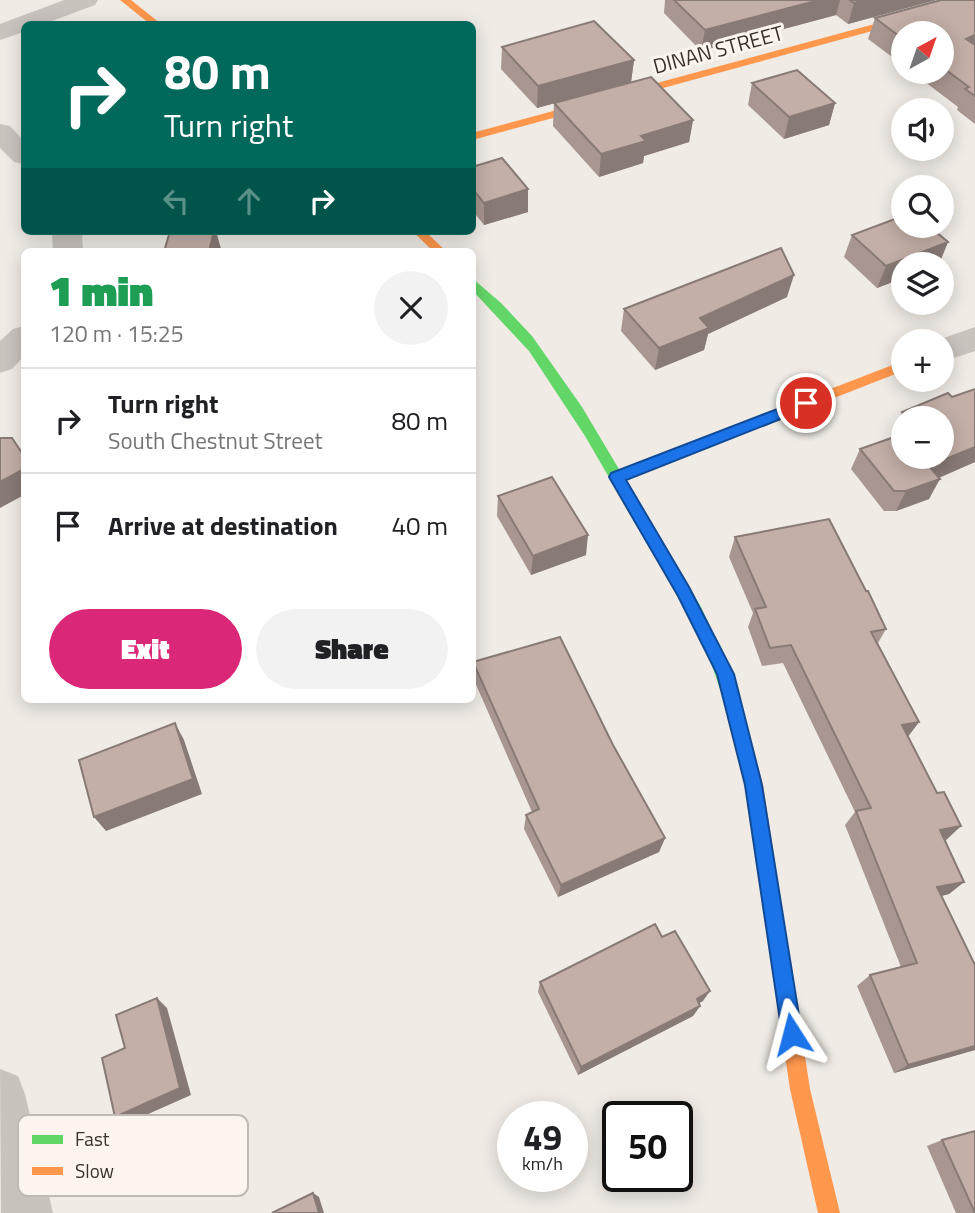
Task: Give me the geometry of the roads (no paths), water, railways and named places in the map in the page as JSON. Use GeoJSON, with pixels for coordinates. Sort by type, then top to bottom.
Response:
{"type":"FeatureCollection","features":[{"type":"Feature","properties":{"kind":"street"},"geometry":{"type":"LineString","coordinates":[[31,21],[86,0]]}},
{"type":"Feature","properties":{"kind":"street"},"geometry":{"type":"LineString","coordinates":[[125,0],[152,21]]}},
{"type":"Feature","properties":{"kind":"street","name":"DINAN STREET"},"geometry":{"type":"LineString","coordinates":[[476,136],[969,3]]}},
{"type":"Feature","properties":{"kind":"street"},"geometry":{"type":"LineString","coordinates":[[0,33],[21,25]]}},
{"type":"Feature","properties":{"kind":"street"},"geometry":{"type":"LineString","coordinates":[[0,132],[21,153]]}},
{"type":"Feature","properties":{"kind":"street"},"geometry":{"type":"LineString","coordinates":[[422,235],[437,248]]}},
{"type":"Feature","properties":{"kind":"street"},"geometry":{"type":"LineString","coordinates":[[476,286],[534,348],[617,477],[684,591],[726,674],[754,785],[800,1090],[829,1213]]}},
{"type":"Feature","properties":{"kind":"street"},"geometry":{"type":"LineString","coordinates":[[954,346],[975,338]]}},
{"type":"Feature","properties":{"kind":"street"},"geometry":{"type":"LineString","coordinates":[[0,361],[21,340]]}},
{"type":"Feature","properties":{"kind":"street"},"geometry":{"type":"LineString","coordinates":[[617,477],[891,371]]}},
{"type":"Feature","properties":{"kind":"street"},"geometry":{"type":"LineString","coordinates":[[0,1094],[18,1173]]}}]}
